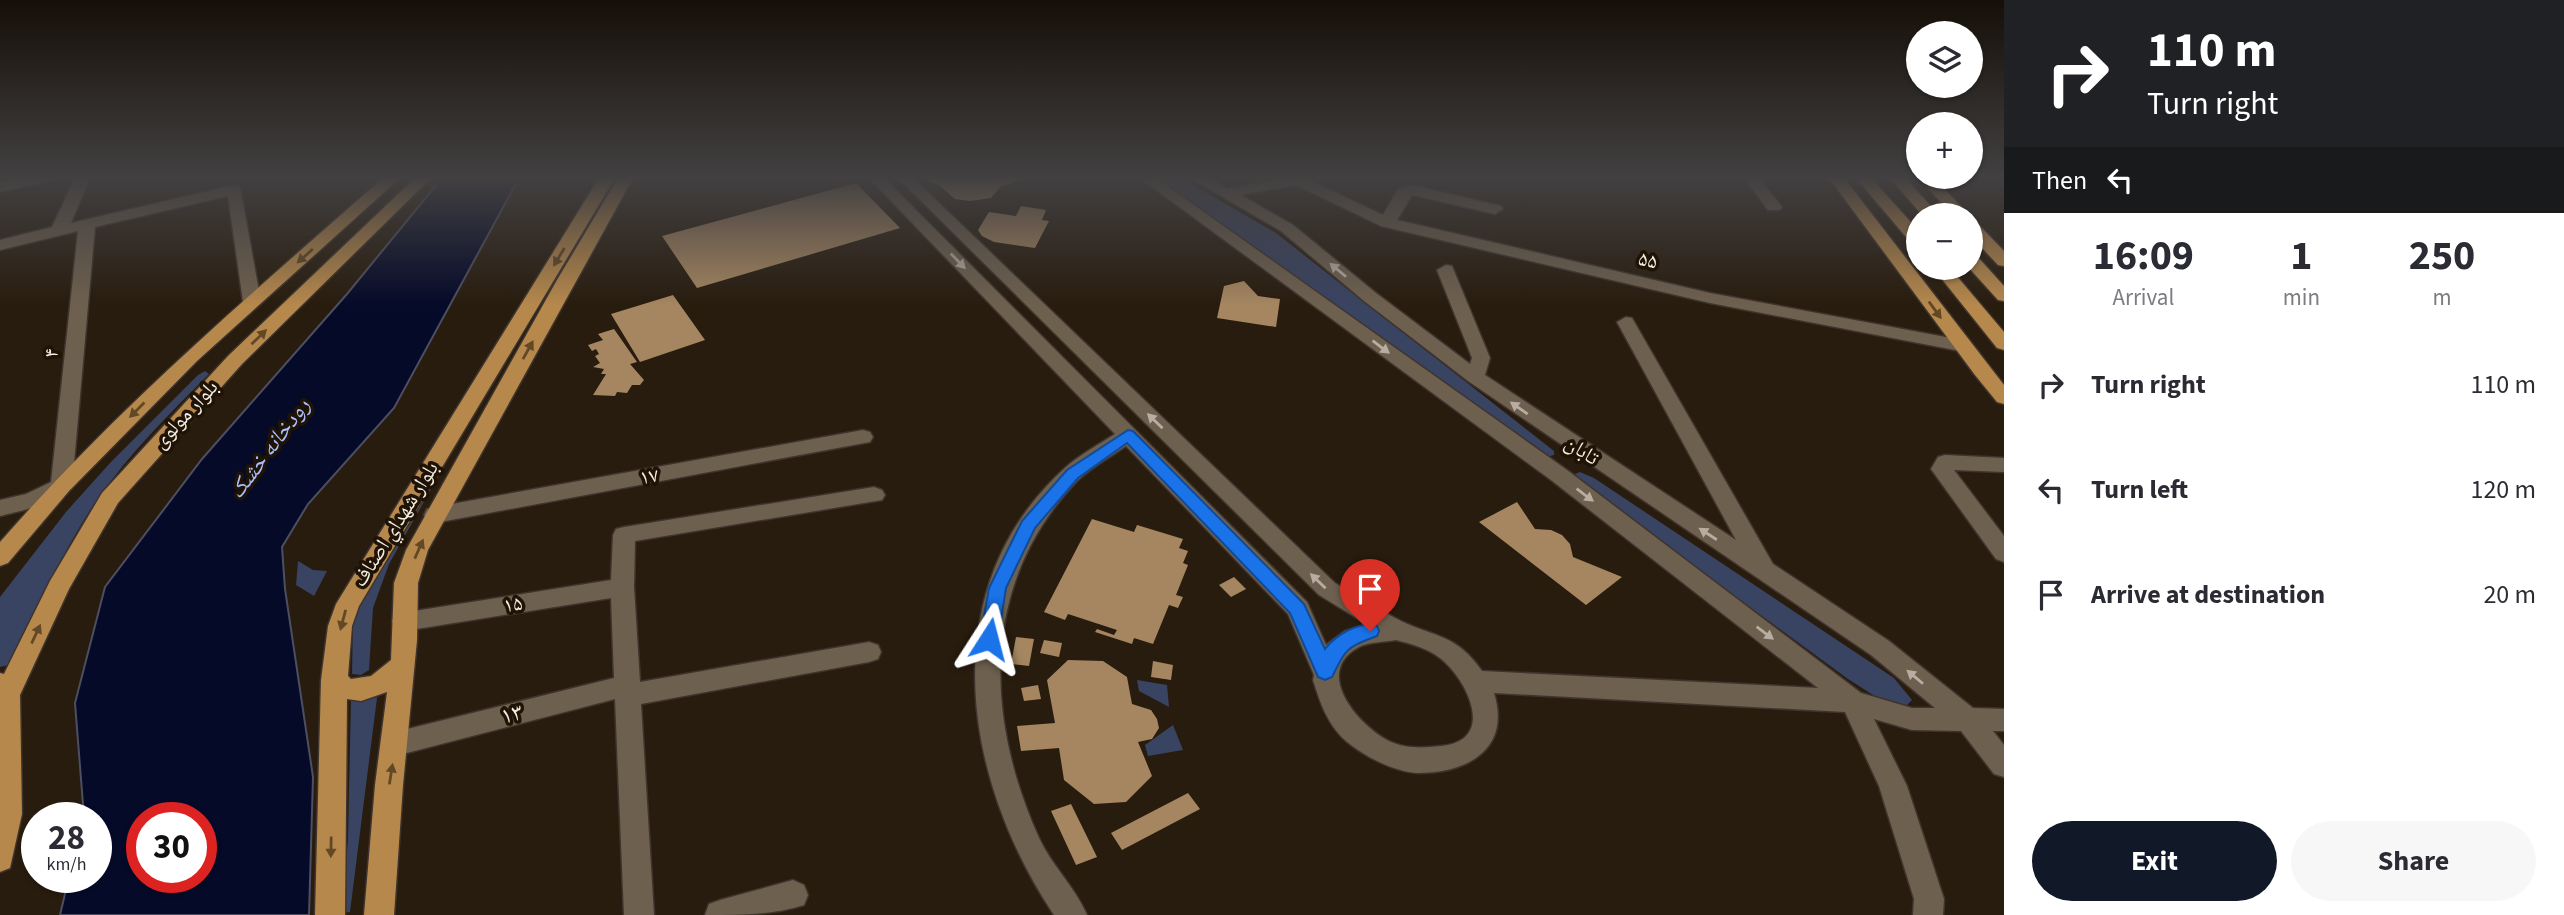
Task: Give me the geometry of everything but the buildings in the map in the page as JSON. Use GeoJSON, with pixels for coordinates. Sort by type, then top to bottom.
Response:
{"type":"FeatureCollection","features":[{"type":"Feature","properties":{"kind":"main road","name":"بلوار مولوی"},"geometry":{"type":"LineString","coordinates":[[0,557],[61,486],[190,357],[343,221]]}},
{"type":"Feature","properties":{"kind":"main road","name":"بلوار مولوی"},"geometry":{"type":"LineString","coordinates":[[4,688],[110,498],[155,445],[235,360],[378,221]]}},
{"type":"Feature","properties":{"kind":"main road","name":"بلوار شهداي اصناف"},"geometry":{"type":"LineString","coordinates":[[330,915],[334,680],[340,626],[354,589],[580,221]]}},
{"type":"Feature","properties":{"kind":"main road","name":"بلوار شهداي اصناف"},"geometry":{"type":"LineString","coordinates":[[379,915],[407,583],[417,550],[601,221]]}},
{"type":"Feature","properties":{"kind":"main road"},"geometry":{"type":"LineString","coordinates":[[1870,221],[1960,345],[2004,398]]}},
{"type":"Feature","properties":{"kind":"main road"},"geometry":{"type":"LineString","coordinates":[[1888,221],[1906,231]]}},
{"type":"Feature","properties":{"kind":"main road"},"geometry":{"type":"LineString","coordinates":[[1983,239],[2004,261]]}},
{"type":"Feature","properties":{"kind":"main road"},"geometry":{"type":"LineString","coordinates":[[1894,254],[1906,244]]}},
{"type":"Feature","properties":{"kind":"main road"},"geometry":{"type":"LineString","coordinates":[[1983,265],[2004,274]]}},
{"type":"Feature","properties":{"kind":"main road"},"geometry":{"type":"LineString","coordinates":[[1983,272],[2003,294]]}},
{"type":"Feature","properties":{"kind":"main road"},"geometry":{"type":"LineString","coordinates":[[1951,280],[2004,344]]}},
{"type":"Feature","properties":{"kind":"main road"},"geometry":{"type":"LineString","coordinates":[[190,357],[235,360]]}},
{"type":"Feature","properties":{"kind":"main road"},"geometry":{"type":"LineString","coordinates":[[334,680],[346,689],[367,689],[388,679],[402,664]]}},
{"type":"Feature","properties":{"kind":"main road"},"geometry":{"type":"LineString","coordinates":[[0,858],[8,814],[4,688]]}},
{"type":"Feature","properties":{"kind":"street"},"geometry":{"type":"LineString","coordinates":[[59,231],[63,221]]}},
{"type":"Feature","properties":{"kind":"street"},"geometry":{"type":"LineString","coordinates":[[0,245],[101,221]]}},
{"type":"Feature","properties":{"kind":"street"},"geometry":{"type":"LineString","coordinates":[[240,221],[253,302]]}},
{"type":"Feature","properties":{"kind":"street"},"geometry":{"type":"LineString","coordinates":[[919,221],[1298,609],[1325,672],[1327,694],[1338,716],[1356,735],[1379,749],[1405,759],[1430,761],[1454,757],[1472,746],[1483,730],[1487,711],[1482,691],[1468,668],[1448,650],[1423,637],[1396,630],[1327,589],[950,221]]}},
{"type":"Feature","properties":{"kind":"street"},"geometry":{"type":"LineString","coordinates":[[1207,221],[1559,475],[1853,701],[1893,786],[1928,899],[1928,915]]}},
{"type":"Feature","properties":{"kind":"street","name":"تابان"},"geometry":{"type":"LineString","coordinates":[[1275,221],[1475,377],[1880,648],[1968,720],[2004,765]]}},
{"type":"Feature","properties":{"kind":"street","name":"۵۵"},"geometry":{"type":"LineString","coordinates":[[1382,221],[1710,298],[1960,345]]}},
{"type":"Feature","properties":{"kind":"street","name":"۴"},"geometry":{"type":"LineString","coordinates":[[61,486],[87,224]]}},
{"type":"Feature","properties":{"kind":"street"},"geometry":{"type":"LineString","coordinates":[[1446,271],[1481,358],[1475,377]]}},
{"type":"Feature","properties":{"kind":"street"},"geometry":{"type":"LineString","coordinates":[[1626,322],[1765,571]]}},
{"type":"Feature","properties":{"kind":"street"},"geometry":{"type":"LineString","coordinates":[[1072,915],[1027,845],[993,750],[985,664],[998,588],[1028,525],[1072,474],[1128,435]]}},
{"type":"Feature","properties":{"kind":"street","name":"۱۷"},"geometry":{"type":"LineString","coordinates":[[435,515],[863,437]]}},
{"type":"Feature","properties":{"kind":"street"},"geometry":{"type":"LineString","coordinates":[[1559,475],[1591,456]]}},
{"type":"Feature","properties":{"kind":"street"},"geometry":{"type":"LineString","coordinates":[[2004,466],[1945,462],[1942,469],[2004,553]]}},
{"type":"Feature","properties":{"kind":"street"},"geometry":{"type":"LineString","coordinates":[[0,508],[32,499],[61,486]]}},
{"type":"Feature","properties":{"kind":"street"},"geometry":{"type":"LineString","coordinates":[[639,915],[622,587],[624,535],[874,495]]}},
{"type":"Feature","properties":{"kind":"street","name":"۱۵"},"geometry":{"type":"LineString","coordinates":[[404,621],[622,587]]}},
{"type":"Feature","properties":{"kind":"street"},"geometry":{"type":"LineString","coordinates":[[1325,672],[1333,652],[1348,639],[1370,631],[1396,630]]}},
{"type":"Feature","properties":{"kind":"street","name":"۱۳"},"geometry":{"type":"LineString","coordinates":[[395,744],[629,690],[869,652]]}},
{"type":"Feature","properties":{"kind":"street"},"geometry":{"type":"LineString","coordinates":[[1476,681],[1853,701],[1912,719],[2004,720]]}},
{"type":"Feature","properties":{"kind":"street"},"geometry":{"type":"LineString","coordinates":[[720,915],[793,895]]}},
{"type":"Feature","properties":{"kind":"shaded area"},"geometry":{"type":"Polygon","coordinates":[[[1215,221],[1255,221],[1276,233],[1554,451],[1554,455],[1546,457],[1215,221]]]}},
{"type":"Feature","properties":{"kind":"shaded area"},"geometry":{"type":"Polygon","coordinates":[[[205,371],[209,374],[165,418],[99,497],[63,557],[14,664],[0,667],[0,597],[66,512],[110,463],[205,371]]]}},
{"type":"Feature","properties":{"kind":"shaded area"},"geometry":{"type":"Polygon","coordinates":[[[448,459],[389,564],[373,608],[369,670],[361,675],[352,674],[353,613],[389,543],[448,459]]]}},
{"type":"Feature","properties":{"kind":"shaded area"},"geometry":{"type":"Polygon","coordinates":[[[1580,472],[1594,478],[1894,678],[1912,700],[1905,707],[1881,700],[1848,679],[1575,479],[1575,474],[1580,472]]]}},
{"type":"Feature","properties":{"kind":"shaded area"},"geometry":{"type":"Polygon","coordinates":[[[298,561],[313,570],[327,571],[314,596],[296,585],[298,561]]]}},
{"type":"Feature","properties":{"kind":"shaded area"},"geometry":{"type":"Polygon","coordinates":[[[1137,680],[1167,685],[1169,707],[1139,691],[1137,680]]]}},
{"type":"Feature","properties":{"kind":"shaded area"},"geometry":{"type":"Polygon","coordinates":[[[378,690],[350,912],[341,913],[348,840],[351,698],[378,690]]]}},
{"type":"Feature","properties":{"kind":"shaded area"},"geometry":{"type":"Polygon","coordinates":[[[1173,725],[1183,750],[1148,756],[1145,745],[1173,725]]]}},
{"type":"Feature","properties":{"kind":"water","name":"رودخانه خشک"},"geometry":{"type":"Polygon","coordinates":[[[407,221],[496,221],[394,408],[308,504],[282,547],[285,589],[313,777],[309,915],[60,915],[65,893],[112,893],[112,802],[83,802],[75,703],[105,587],[202,459],[347,294],[407,221]]]}},
{"type":"Feature","properties":{"kind":"route"},"geometry":{"type":"LineString","coordinates":[[989,639],[998,588],[1028,525],[1072,474],[1128,435],[1298,609],[1325,672],[1333,652],[1348,639],[1370,631]]}}]}
